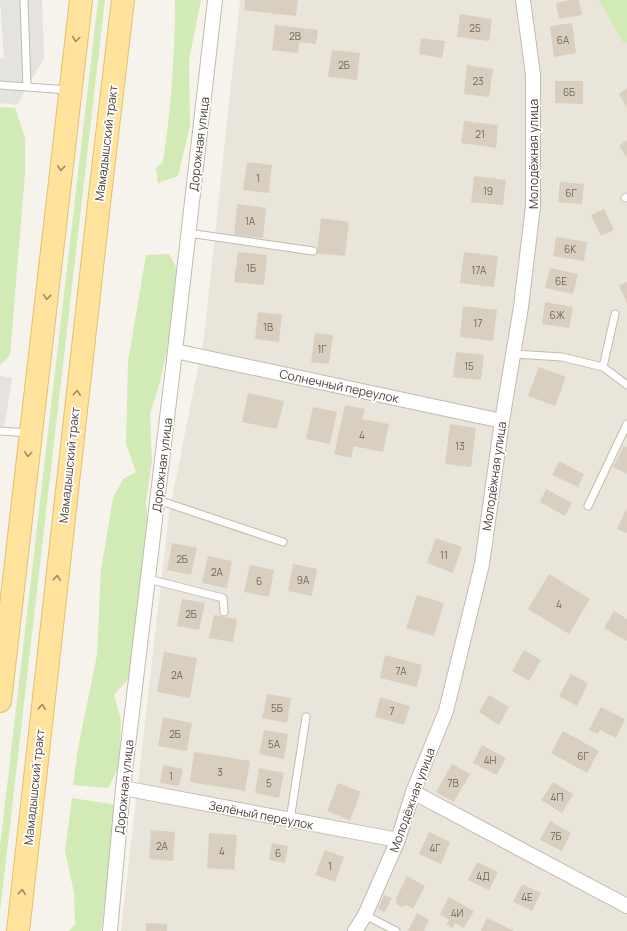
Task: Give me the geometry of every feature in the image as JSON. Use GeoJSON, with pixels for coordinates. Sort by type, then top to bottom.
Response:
{"type":"FeatureCollection","features":[{"type":"Feature","properties":{"kind":"main road"},"geometry":{"type":"LineString","coordinates":[[0,701],[81,0]]}},
{"type":"Feature","properties":{"kind":"main road","name":"Мамадышский тракт"},"geometry":{"type":"LineString","coordinates":[[18,931],[100,194],[124,0]]}},
{"type":"Feature","properties":{"kind":"street","name":"Дорожная улица"},"geometry":{"type":"LineString","coordinates":[[110,931],[124,788],[215,0]]}},
{"type":"Feature","properties":{"kind":"street","name":"Молодёжная улица"},"geometry":{"type":"LineString","coordinates":[[355,931],[365,915],[398,840],[412,792],[446,711],[482,564],[502,421],[521,307],[534,206],[533,75],[524,0]]}},
{"type":"Feature","properties":{"kind":"street","name":"Солнечный переулок"},"geometry":{"type":"LineString","coordinates":[[175,351],[502,421]]}},
{"type":"Feature","properties":{"kind":"street","name":"Зелёный переулок"},"geometry":{"type":"LineString","coordinates":[[124,788],[398,840]]}},
{"type":"Feature","properties":{"kind":"street"},"geometry":{"type":"LineString","coordinates":[[412,792],[627,906]]}},
{"type":"Feature","properties":{"kind":"lane"},"geometry":{"type":"LineString","coordinates":[[24,0],[27,87]]}},
{"type":"Feature","properties":{"kind":"lane"},"geometry":{"type":"LineString","coordinates":[[0,85],[70,90]]}},
{"type":"Feature","properties":{"kind":"lane"},"geometry":{"type":"LineString","coordinates":[[188,233],[313,251]]}},
{"type":"Feature","properties":{"kind":"lane"},"geometry":{"type":"LineString","coordinates":[[603,367],[615,314]]}},
{"type":"Feature","properties":{"kind":"lane"},"geometry":{"type":"LineString","coordinates":[[514,354],[562,357],[603,367],[627,385]]}},
{"type":"Feature","properties":{"kind":"lane"},"geometry":{"type":"LineString","coordinates":[[588,506],[625,433],[627,424]]}},
{"type":"Feature","properties":{"kind":"lane"},"geometry":{"type":"LineString","coordinates":[[0,431],[31,433]]}},
{"type":"Feature","properties":{"kind":"lane"},"geometry":{"type":"LineString","coordinates":[[158,500],[283,542]]}},
{"type":"Feature","properties":{"kind":"lane"},"geometry":{"type":"LineString","coordinates":[[148,580],[223,598],[224,612]]}},
{"type":"Feature","properties":{"kind":"lane"},"geometry":{"type":"LineString","coordinates":[[290,820],[306,717]]}},
{"type":"Feature","properties":{"kind":"lane"},"geometry":{"type":"LineString","coordinates":[[365,915],[396,931]]}},
{"type":"Feature","properties":{"kind":"shaded area"},"geometry":{"type":"Polygon","coordinates":[[[0,0],[42,0],[44,58],[17,105],[0,103],[0,58],[4,58],[0,0]]]}},
{"type":"Feature","properties":{"kind":"shaded area"},"geometry":{"type":"Polygon","coordinates":[[[240,0],[627,0],[627,931],[121,931],[169,514],[204,338],[240,0]]]}},
{"type":"Feature","properties":{"kind":"shaded area"},"geometry":{"type":"Polygon","coordinates":[[[0,376],[12,378],[5,422],[0,436],[0,376]]]}},
{"type":"Feature","properties":{"kind":"green space"},"geometry":{"type":"Polygon","coordinates":[[[98,0],[105,0],[0,912],[0,847],[98,0]]]}},
{"type":"Feature","properties":{"kind":"green space"},"geometry":{"type":"Polygon","coordinates":[[[175,0],[201,0],[189,60],[190,126],[178,176],[158,183],[156,168],[163,162],[170,102],[175,0]]]}},
{"type":"Feature","properties":{"kind":"green space"},"geometry":{"type":"Polygon","coordinates":[[[599,0],[627,0],[627,42],[624,44],[599,0]]]}},
{"type":"Feature","properties":{"kind":"green space"},"geometry":{"type":"Polygon","coordinates":[[[0,107],[15,108],[25,137],[25,174],[10,355],[0,365],[0,107]]]}},
{"type":"Feature","properties":{"kind":"green space"},"geometry":{"type":"Polygon","coordinates":[[[169,254],[178,270],[167,350],[160,382],[150,414],[152,461],[146,502],[148,526],[136,613],[136,641],[129,678],[114,695],[121,720],[119,766],[108,788],[73,785],[78,748],[97,655],[101,570],[113,498],[123,479],[136,472],[126,444],[128,362],[146,255],[169,254]]]}},
{"type":"Feature","properties":{"kind":"green space"},"geometry":{"type":"Polygon","coordinates":[[[72,798],[117,805],[101,931],[69,931],[75,924],[74,893],[65,851],[72,798]]]}},
{"type":"Feature","properties":{"kind":"building"},"geometry":{"type":"Polygon","coordinates":[[[245,0],[298,0],[296,16],[244,10],[245,0]]]}},
{"type":"Feature","properties":{"kind":"building"},"geometry":{"type":"Polygon","coordinates":[[[579,0],[582,15],[559,19],[556,3],[579,0]]]}},
{"type":"Feature","properties":{"kind":"building"},"geometry":{"type":"Polygon","coordinates":[[[460,14],[492,19],[489,41],[457,37],[460,14]]]}},
{"type":"Feature","properties":{"kind":"building"},"geometry":{"type":"Polygon","coordinates":[[[572,23],[576,53],[554,57],[550,26],[572,23]]]}},
{"type":"Feature","properties":{"kind":"building"},"geometry":{"type":"Polygon","coordinates":[[[275,25],[318,30],[316,44],[299,42],[298,53],[272,50],[275,25]]]}},
{"type":"Feature","properties":{"kind":"building"},"geometry":{"type":"Polygon","coordinates":[[[421,38],[445,41],[442,58],[419,54],[421,38]]]}},
{"type":"Feature","properties":{"kind":"building"},"geometry":{"type":"Polygon","coordinates":[[[332,50],[360,53],[357,80],[328,77],[332,50]]]}},
{"type":"Feature","properties":{"kind":"building"},"geometry":{"type":"Polygon","coordinates":[[[467,65],[493,69],[489,97],[464,94],[467,65]]]}},
{"type":"Feature","properties":{"kind":"building"},"geometry":{"type":"Polygon","coordinates":[[[555,81],[583,81],[583,104],[555,103],[555,81]]]}},
{"type":"Feature","properties":{"kind":"building"},"geometry":{"type":"Polygon","coordinates":[[[627,88],[627,108],[619,94],[627,88]]]}},
{"type":"Feature","properties":{"kind":"building"},"geometry":{"type":"Polygon","coordinates":[[[464,121],[498,125],[496,148],[461,143],[464,121]]]}},
{"type":"Feature","properties":{"kind":"building"},"geometry":{"type":"Polygon","coordinates":[[[627,140],[627,158],[619,146],[627,140]]]}},
{"type":"Feature","properties":{"kind":"building"},"geometry":{"type":"Polygon","coordinates":[[[247,162],[272,165],[269,193],[243,190],[247,162]]]}},
{"type":"Feature","properties":{"kind":"building"},"geometry":{"type":"Polygon","coordinates":[[[474,176],[506,180],[503,205],[471,202],[474,176]]]}},
{"type":"Feature","properties":{"kind":"building"},"geometry":{"type":"Polygon","coordinates":[[[560,182],[584,184],[582,204],[558,202],[560,182]]]}},
{"type":"Feature","properties":{"kind":"building"},"geometry":{"type":"Polygon","coordinates":[[[237,204],[266,208],[263,238],[234,235],[237,204]]]}},
{"type":"Feature","properties":{"kind":"building"},"geometry":{"type":"Polygon","coordinates":[[[604,209],[614,230],[601,236],[591,215],[604,209]]]}},
{"type":"Feature","properties":{"kind":"building"},"geometry":{"type":"Polygon","coordinates":[[[321,218],[349,222],[345,256],[317,253],[321,218]]]}},
{"type":"Feature","properties":{"kind":"building"},"geometry":{"type":"Polygon","coordinates":[[[556,237],[587,242],[584,261],[553,256],[556,237]]]}},
{"type":"Feature","properties":{"kind":"building"},"geometry":{"type":"Polygon","coordinates":[[[238,252],[267,255],[264,285],[234,282],[238,252]]]}},
{"type":"Feature","properties":{"kind":"building"},"geometry":{"type":"Polygon","coordinates":[[[464,252],[498,256],[494,287],[460,283],[464,252]]]}},
{"type":"Feature","properties":{"kind":"building"},"geometry":{"type":"Polygon","coordinates":[[[550,268],[578,274],[573,294],[545,288],[550,268]]]}},
{"type":"Feature","properties":{"kind":"building"},"geometry":{"type":"Polygon","coordinates":[[[627,282],[627,303],[619,285],[627,282]]]}},
{"type":"Feature","properties":{"kind":"building"},"geometry":{"type":"Polygon","coordinates":[[[545,302],[573,307],[569,328],[542,324],[545,302]]]}},
{"type":"Feature","properties":{"kind":"building"},"geometry":{"type":"Polygon","coordinates":[[[463,306],[497,310],[493,341],[460,337],[463,306]]]}},
{"type":"Feature","properties":{"kind":"building"},"geometry":{"type":"Polygon","coordinates":[[[258,312],[282,315],[279,342],[255,339],[258,312]]]}},
{"type":"Feature","properties":{"kind":"building"},"geometry":{"type":"Polygon","coordinates":[[[315,333],[333,335],[329,364],[311,362],[315,333]]]}},
{"type":"Feature","properties":{"kind":"building"},"geometry":{"type":"Polygon","coordinates":[[[456,352],[484,355],[481,380],[453,377],[456,352]]]}},
{"type":"Feature","properties":{"kind":"building"},"geometry":{"type":"Polygon","coordinates":[[[539,367],[566,377],[555,406],[528,396],[539,367]]]}},
{"type":"Feature","properties":{"kind":"building"},"geometry":{"type":"Polygon","coordinates":[[[248,393],[284,401],[277,429],[242,422],[248,393]]]}},
{"type":"Feature","properties":{"kind":"building"},"geometry":{"type":"Polygon","coordinates":[[[345,405],[365,409],[362,419],[389,424],[383,452],[354,446],[351,458],[334,454],[345,405]]]}},
{"type":"Feature","properties":{"kind":"building"},"geometry":{"type":"Polygon","coordinates":[[[313,407],[337,412],[330,444],[306,439],[313,407]]]}},
{"type":"Feature","properties":{"kind":"building"},"geometry":{"type":"Polygon","coordinates":[[[450,424],[476,428],[471,467],[445,464],[450,424]]]}},
{"type":"Feature","properties":{"kind":"building"},"geometry":{"type":"Polygon","coordinates":[[[624,446],[627,447],[627,474],[613,467],[624,446]]]}},
{"type":"Feature","properties":{"kind":"building"},"geometry":{"type":"Polygon","coordinates":[[[559,461],[584,474],[578,487],[552,475],[559,461]]]}},
{"type":"Feature","properties":{"kind":"building"},"geometry":{"type":"Polygon","coordinates":[[[546,489],[572,503],[565,516],[540,502],[546,489]]]}},
{"type":"Feature","properties":{"kind":"building"},"geometry":{"type":"Polygon","coordinates":[[[627,508],[627,533],[617,529],[627,508]]]}},
{"type":"Feature","properties":{"kind":"building"},"geometry":{"type":"Polygon","coordinates":[[[436,538],[462,547],[453,573],[427,563],[436,538]]]}},
{"type":"Feature","properties":{"kind":"building"},"geometry":{"type":"Polygon","coordinates":[[[172,543],[197,548],[191,575],[167,570],[172,543]]]}},
{"type":"Feature","properties":{"kind":"building"},"geometry":{"type":"Polygon","coordinates":[[[208,556],[232,561],[227,588],[202,583],[208,556]]]}},
{"type":"Feature","properties":{"kind":"building"},"geometry":{"type":"Polygon","coordinates":[[[293,564],[317,569],[312,596],[288,591],[293,564]]]}},
{"type":"Feature","properties":{"kind":"building"},"geometry":{"type":"Polygon","coordinates":[[[250,565],[274,570],[269,597],[244,592],[250,565]]]}},
{"type":"Feature","properties":{"kind":"building"},"geometry":{"type":"Polygon","coordinates":[[[549,574],[590,599],[569,634],[528,609],[549,574]]]}},
{"type":"Feature","properties":{"kind":"building"},"geometry":{"type":"Polygon","coordinates":[[[417,595],[444,603],[434,636],[406,628],[417,595]]]}},
{"type":"Feature","properties":{"kind":"building"},"geometry":{"type":"Polygon","coordinates":[[[182,599],[205,603],[199,630],[177,626],[182,599]]]}},
{"type":"Feature","properties":{"kind":"building"},"geometry":{"type":"Polygon","coordinates":[[[614,611],[627,619],[627,641],[604,628],[614,611]]]}},
{"type":"Feature","properties":{"kind":"building"},"geometry":{"type":"Polygon","coordinates":[[[214,615],[237,619],[233,642],[209,638],[214,615]]]}},
{"type":"Feature","properties":{"kind":"building"},"geometry":{"type":"Polygon","coordinates":[[[524,650],[541,660],[529,681],[512,671],[524,650]]]}},
{"type":"Feature","properties":{"kind":"building"},"geometry":{"type":"Polygon","coordinates":[[[164,652],[197,658],[190,698],[157,692],[164,652]]]}},
{"type":"Feature","properties":{"kind":"building"},"geometry":{"type":"Polygon","coordinates":[[[385,655],[422,665],[417,687],[380,678],[385,655]]]}},
{"type":"Feature","properties":{"kind":"building"},"geometry":{"type":"Polygon","coordinates":[[[571,674],[588,683],[577,706],[559,696],[571,674]]]}},
{"type":"Feature","properties":{"kind":"building"},"geometry":{"type":"Polygon","coordinates":[[[267,694],[291,698],[287,723],[262,718],[267,694]]]}},
{"type":"Feature","properties":{"kind":"building"},"geometry":{"type":"Polygon","coordinates":[[[489,695],[509,707],[499,725],[479,712],[489,695]]]}},
{"type":"Feature","properties":{"kind":"building"},"geometry":{"type":"Polygon","coordinates":[[[380,697],[410,706],[404,725],[375,717],[380,697]]]}},
{"type":"Feature","properties":{"kind":"building"},"geometry":{"type":"Polygon","coordinates":[[[601,707],[625,719],[616,738],[600,730],[598,734],[589,730],[601,707]]]}},
{"type":"Feature","properties":{"kind":"building"},"geometry":{"type":"Polygon","coordinates":[[[163,717],[192,723],[187,751],[158,746],[163,717]]]}},
{"type":"Feature","properties":{"kind":"building"},"geometry":{"type":"Polygon","coordinates":[[[264,730],[288,734],[284,759],[259,754],[264,730]]]}},
{"type":"Feature","properties":{"kind":"building"},"geometry":{"type":"Polygon","coordinates":[[[563,731],[599,751],[587,773],[551,753],[563,731]]]}},
{"type":"Feature","properties":{"kind":"building"},"geometry":{"type":"Polygon","coordinates":[[[482,745],[506,758],[497,775],[473,763],[482,745]]]}},
{"type":"Feature","properties":{"kind":"building"},"geometry":{"type":"Polygon","coordinates":[[[194,752],[250,761],[245,791],[190,782],[194,752]]]}},
{"type":"Feature","properties":{"kind":"building"},"geometry":{"type":"Polygon","coordinates":[[[452,764],[470,774],[454,802],[436,792],[452,764]]]}},
{"type":"Feature","properties":{"kind":"building"},"geometry":{"type":"Polygon","coordinates":[[[163,765],[183,769],[179,786],[160,783],[163,765]]]}},
{"type":"Feature","properties":{"kind":"building"},"geometry":{"type":"Polygon","coordinates":[[[259,768],[284,773],[279,798],[255,793],[259,768]]]}},
{"type":"Feature","properties":{"kind":"building"},"geometry":{"type":"Polygon","coordinates":[[[553,782],[573,794],[562,813],[541,800],[553,782]]]}},
{"type":"Feature","properties":{"kind":"building"},"geometry":{"type":"Polygon","coordinates":[[[338,783],[361,792],[350,820],[327,811],[338,783]]]}},
{"type":"Feature","properties":{"kind":"building"},"geometry":{"type":"Polygon","coordinates":[[[550,821],[571,833],[562,851],[540,840],[550,821]]]}},
{"type":"Feature","properties":{"kind":"building"},"geometry":{"type":"Polygon","coordinates":[[[151,830],[175,832],[173,861],[149,859],[151,830]]]}},
{"type":"Feature","properties":{"kind":"building"},"geometry":{"type":"Polygon","coordinates":[[[429,832],[450,842],[441,864],[419,854],[429,832]]]}},
{"type":"Feature","properties":{"kind":"building"},"geometry":{"type":"Polygon","coordinates":[[[209,833],[237,835],[234,870],[207,868],[209,833]]]}},
{"type":"Feature","properties":{"kind":"building"},"geometry":{"type":"Polygon","coordinates":[[[272,843],[288,846],[285,863],[269,860],[272,843]]]}},
{"type":"Feature","properties":{"kind":"building"},"geometry":{"type":"Polygon","coordinates":[[[325,850],[344,857],[335,882],[315,875],[325,850]]]}},
{"type":"Feature","properties":{"kind":"building"},"geometry":{"type":"Polygon","coordinates":[[[477,862],[498,872],[489,890],[468,880],[477,862]]]}},
{"type":"Feature","properties":{"kind":"building"},"geometry":{"type":"Polygon","coordinates":[[[407,876],[425,886],[413,909],[406,905],[402,907],[397,905],[396,899],[407,876]]]}},
{"type":"Feature","properties":{"kind":"building"},"geometry":{"type":"Polygon","coordinates":[[[522,884],[541,893],[532,911],[513,902],[522,884]]]}},
{"type":"Feature","properties":{"kind":"building"},"geometry":{"type":"Polygon","coordinates":[[[384,895],[392,898],[385,912],[378,909],[384,895]]]}},
{"type":"Feature","properties":{"kind":"building"},"geometry":{"type":"Polygon","coordinates":[[[449,897],[474,911],[464,928],[455,923],[453,928],[446,924],[449,920],[440,914],[449,897]]]}},
{"type":"Feature","properties":{"kind":"building"},"geometry":{"type":"Polygon","coordinates":[[[417,913],[429,920],[424,931],[408,931],[417,913]]]}},
{"type":"Feature","properties":{"kind":"building"},"geometry":{"type":"Polygon","coordinates":[[[487,918],[514,931],[481,931],[487,918]]]}},
{"type":"Feature","properties":{"kind":"building"},"geometry":{"type":"Polygon","coordinates":[[[146,923],[167,924],[167,931],[146,931],[146,923]]]}}]}
